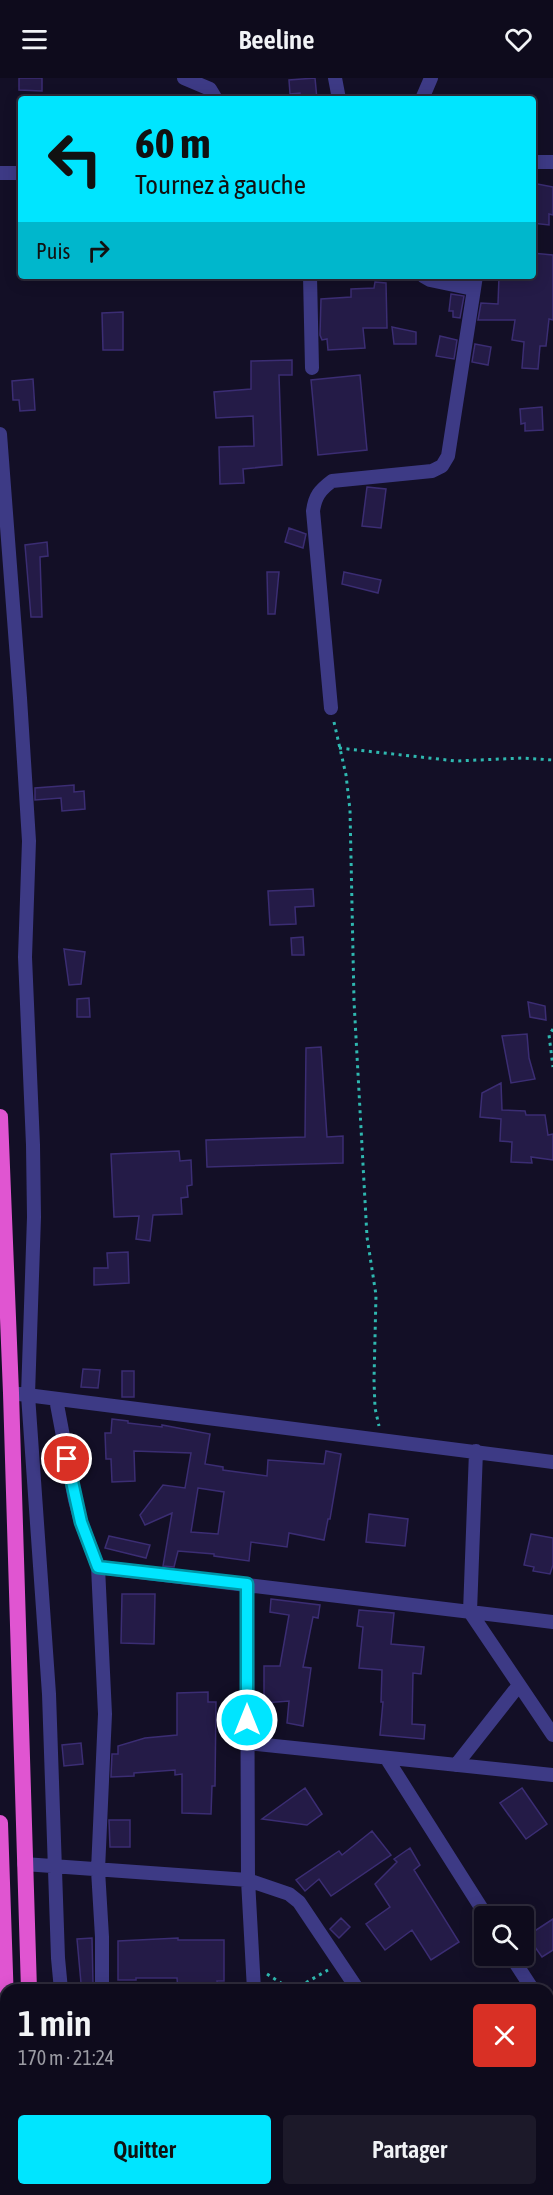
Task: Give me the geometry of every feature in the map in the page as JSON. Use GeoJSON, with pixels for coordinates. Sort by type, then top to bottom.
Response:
{"type":"FeatureCollection","features":[{"type":"Feature","properties":{"kind":"highway"},"geometry":{"type":"LineString","coordinates":[[0,1117],[19,1394],[24,1864],[29,1984]]}},
{"type":"Feature","properties":{"kind":"highway"},"geometry":{"type":"LineString","coordinates":[[0,1823],[5,1984]]}},
{"type":"Feature","properties":{"kind":"street"},"geometry":{"type":"LineString","coordinates":[[184,78],[210,89],[214,96]]}},
{"type":"Feature","properties":{"kind":"street"},"geometry":{"type":"LineString","coordinates":[[335,78],[338,96]]}},
{"type":"Feature","properties":{"kind":"street"},"geometry":{"type":"LineString","coordinates":[[423,96],[431,78]]}},
{"type":"Feature","properties":{"kind":"street"},"geometry":{"type":"LineString","coordinates":[[536,162],[553,162]]}},
{"type":"Feature","properties":{"kind":"street"},"geometry":{"type":"LineString","coordinates":[[0,173],[18,173]]}},
{"type":"Feature","properties":{"kind":"street"},"geometry":{"type":"LineString","coordinates":[[310,279],[312,368]]}},
{"type":"Feature","properties":{"kind":"street"},"geometry":{"type":"LineString","coordinates":[[331,708],[329,666],[313,511],[315,500],[320,489],[332,481],[432,471],[442,466],[448,456],[474,282],[428,279]]}},
{"type":"Feature","properties":{"kind":"street"},"geometry":{"type":"LineString","coordinates":[[0,434],[20,698],[25,811],[29,841],[25,957],[34,1217],[19,1394],[49,1694],[61,1984]]}},
{"type":"Feature","properties":{"kind":"street"},"geometry":{"type":"LineString","coordinates":[[19,1394],[553,1462]]}},
{"type":"Feature","properties":{"kind":"street"},"geometry":{"type":"LineString","coordinates":[[56,1399],[75,1500],[98,1567],[105,1714],[98,1870],[102,1984]]}},
{"type":"Feature","properties":{"kind":"street"},"geometry":{"type":"LineString","coordinates":[[477,1451],[470,1612],[553,1735]]}},
{"type":"Feature","properties":{"kind":"street"},"geometry":{"type":"LineString","coordinates":[[98,1567],[553,1622]]}},
{"type":"Feature","properties":{"kind":"street"},"geometry":{"type":"LineString","coordinates":[[247,1584],[248,1880],[254,1984]]}},
{"type":"Feature","properties":{"kind":"street"},"geometry":{"type":"LineString","coordinates":[[456,1765],[519,1685]]}},
{"type":"Feature","properties":{"kind":"street"},"geometry":{"type":"LineString","coordinates":[[247,1743],[553,1775]]}},
{"type":"Feature","properties":{"kind":"street"},"geometry":{"type":"LineString","coordinates":[[387,1759],[480,1906]]}},
{"type":"Feature","properties":{"kind":"street"},"geometry":{"type":"LineString","coordinates":[[24,1864],[248,1880],[289,1894],[299,1902],[354,1984]]}},
{"type":"Feature","properties":{"kind":"street"},"geometry":{"type":"LineString","coordinates":[[518,1966],[529,1984]]}},
{"type":"Feature","properties":{"kind":"path"},"geometry":{"type":"LineString","coordinates":[[331,708],[346,775],[349,803],[354,1013],[367,1237],[376,1295],[375,1408],[382,1439]]}},
{"type":"Feature","properties":{"kind":"path"},"geometry":{"type":"LineString","coordinates":[[339,748],[456,760],[523,758],[553,760]]}},
{"type":"Feature","properties":{"kind":"path"},"geometry":{"type":"LineString","coordinates":[[553,1029],[549,1035],[553,1067]]}},
{"type":"Feature","properties":{"kind":"path"},"geometry":{"type":"LineString","coordinates":[[303,1984],[339,1963]]}},
{"type":"Feature","properties":{"kind":"path"},"geometry":{"type":"LineString","coordinates":[[253,1964],[284,1984]]}},
{"type":"Feature","properties":{"kind":"building"},"geometry":{"type":"Polygon","coordinates":[[[19,78],[42,78],[42,91],[19,90],[19,78]]]}},
{"type":"Feature","properties":{"kind":"building"},"geometry":{"type":"Polygon","coordinates":[[[315,78],[317,96],[290,94],[289,80],[315,78]]]}},
{"type":"Feature","properties":{"kind":"building"},"geometry":{"type":"Polygon","coordinates":[[[536,184],[553,187],[553,215],[549,214],[549,225],[536,223],[536,184]]]}},
{"type":"Feature","properties":{"kind":"building"},"geometry":{"type":"Polygon","coordinates":[[[536,253],[553,255],[553,320],[549,319],[546,346],[540,346],[538,369],[522,368],[524,342],[512,340],[515,320],[478,320],[481,303],[498,304],[499,279],[536,279],[536,253]]]}},
{"type":"Feature","properties":{"kind":"building"},"geometry":{"type":"Polygon","coordinates":[[[375,282],[386,283],[387,328],[363,328],[365,348],[328,350],[327,339],[322,340],[320,335],[321,299],[351,297],[351,289],[374,288],[375,282]]]}},
{"type":"Feature","properties":{"kind":"building"},"geometry":{"type":"Polygon","coordinates":[[[451,294],[464,296],[460,318],[453,317],[453,311],[449,311],[451,294]]]}},
{"type":"Feature","properties":{"kind":"building"},"geometry":{"type":"Polygon","coordinates":[[[123,312],[123,350],[103,350],[102,313],[123,312]]]}},
{"type":"Feature","properties":{"kind":"building"},"geometry":{"type":"Polygon","coordinates":[[[392,327],[416,332],[416,344],[394,344],[392,327]]]}},
{"type":"Feature","properties":{"kind":"building"},"geometry":{"type":"Polygon","coordinates":[[[440,336],[457,340],[454,359],[436,356],[440,336]]]}},
{"type":"Feature","properties":{"kind":"building"},"geometry":{"type":"Polygon","coordinates":[[[475,344],[491,347],[488,365],[472,362],[475,344]]]}},
{"type":"Feature","properties":{"kind":"building"},"geometry":{"type":"Polygon","coordinates":[[[292,360],[292,375],[279,375],[282,465],[243,469],[244,483],[220,484],[219,447],[254,446],[253,416],[216,418],[214,392],[251,389],[251,361],[292,360]]]}},
{"type":"Feature","properties":{"kind":"building"},"geometry":{"type":"Polygon","coordinates":[[[360,375],[367,450],[318,455],[311,380],[360,375]]]}},
{"type":"Feature","properties":{"kind":"building"},"geometry":{"type":"Polygon","coordinates":[[[33,379],[35,410],[20,411],[19,400],[13,400],[12,381],[33,379]]]}},
{"type":"Feature","properties":{"kind":"building"},"geometry":{"type":"Polygon","coordinates":[[[542,407],[543,430],[525,431],[525,423],[521,424],[520,409],[542,407]]]}},
{"type":"Feature","properties":{"kind":"building"},"geometry":{"type":"Polygon","coordinates":[[[367,487],[386,489],[381,528],[362,526],[367,487]]]}},
{"type":"Feature","properties":{"kind":"building"},"geometry":{"type":"Polygon","coordinates":[[[289,528],[306,534],[303,548],[285,542],[289,528]]]}},
{"type":"Feature","properties":{"kind":"building"},"geometry":{"type":"Polygon","coordinates":[[[47,542],[48,556],[40,557],[42,617],[31,617],[25,545],[47,542]]]}},
{"type":"Feature","properties":{"kind":"building"},"geometry":{"type":"Polygon","coordinates":[[[267,572],[279,572],[275,614],[268,614],[267,572]]]}},
{"type":"Feature","properties":{"kind":"building"},"geometry":{"type":"Polygon","coordinates":[[[344,572],[381,580],[378,593],[342,584],[344,572]]]}},
{"type":"Feature","properties":{"kind":"building"},"geometry":{"type":"Polygon","coordinates":[[[74,785],[74,792],[84,791],[85,809],[62,811],[61,798],[35,800],[35,788],[74,785]]]}},
{"type":"Feature","properties":{"kind":"building"},"geometry":{"type":"Polygon","coordinates":[[[313,889],[314,906],[295,907],[296,924],[270,925],[268,891],[313,889]]]}},
{"type":"Feature","properties":{"kind":"building"},"geometry":{"type":"Polygon","coordinates":[[[303,937],[304,955],[292,955],[291,938],[303,937]]]}},
{"type":"Feature","properties":{"kind":"building"},"geometry":{"type":"Polygon","coordinates":[[[64,949],[85,952],[81,984],[69,985],[64,949]]]}},
{"type":"Feature","properties":{"kind":"building"},"geometry":{"type":"Polygon","coordinates":[[[89,998],[90,1017],[77,1017],[77,999],[89,998]]]}},
{"type":"Feature","properties":{"kind":"building"},"geometry":{"type":"Polygon","coordinates":[[[528,1002],[545,1006],[546,1020],[530,1017],[528,1002]]]}},
{"type":"Feature","properties":{"kind":"building"},"geometry":{"type":"Polygon","coordinates":[[[527,1034],[529,1058],[535,1079],[511,1083],[502,1036],[527,1034]]]}},
{"type":"Feature","properties":{"kind":"building"},"geometry":{"type":"Polygon","coordinates":[[[321,1047],[327,1137],[343,1136],[343,1163],[207,1167],[206,1140],[305,1137],[306,1048],[321,1047]]]}},
{"type":"Feature","properties":{"kind":"building"},"geometry":{"type":"Polygon","coordinates":[[[501,1083],[502,1110],[525,1111],[526,1115],[545,1115],[548,1135],[553,1134],[553,1160],[531,1157],[532,1163],[511,1162],[512,1142],[500,1141],[501,1119],[480,1117],[482,1093],[501,1083]]]}},
{"type":"Feature","properties":{"kind":"building"},"geometry":{"type":"Polygon","coordinates":[[[179,1151],[180,1161],[191,1160],[192,1185],[187,1186],[188,1197],[181,1198],[182,1214],[153,1215],[150,1241],[136,1239],[139,1216],[114,1217],[111,1154],[179,1151]]]}},
{"type":"Feature","properties":{"kind":"building"},"geometry":{"type":"Polygon","coordinates":[[[128,1252],[129,1283],[94,1285],[94,1268],[108,1268],[107,1253],[128,1252]]]}},
{"type":"Feature","properties":{"kind":"building"},"geometry":{"type":"Polygon","coordinates":[[[83,1369],[100,1370],[98,1388],[81,1387],[83,1369]]]}},
{"type":"Feature","properties":{"kind":"building"},"geometry":{"type":"Polygon","coordinates":[[[122,1371],[134,1371],[134,1397],[122,1397],[122,1371]]]}},
{"type":"Feature","properties":{"kind":"building"},"geometry":{"type":"Polygon","coordinates":[[[112,1419],[210,1434],[205,1464],[223,1467],[223,1470],[267,1476],[268,1460],[324,1464],[326,1451],[341,1454],[330,1519],[328,1519],[324,1540],[289,1533],[287,1547],[251,1542],[249,1561],[214,1556],[214,1554],[178,1551],[174,1567],[163,1566],[172,1513],[145,1525],[140,1515],[163,1485],[185,1488],[191,1453],[134,1451],[135,1481],[112,1482],[111,1459],[106,1459],[105,1433],[111,1433],[112,1419]],[[198,1488],[191,1532],[218,1534],[224,1492],[198,1488]]]}},
{"type":"Feature","properties":{"kind":"building"},"geometry":{"type":"Polygon","coordinates":[[[369,1514],[408,1519],[405,1546],[366,1542],[369,1514]]]}},
{"type":"Feature","properties":{"kind":"building"},"geometry":{"type":"Polygon","coordinates":[[[531,1534],[553,1538],[553,1565],[550,1574],[533,1571],[534,1567],[524,1565],[531,1534]]]}},
{"type":"Feature","properties":{"kind":"building"},"geometry":{"type":"Polygon","coordinates":[[[109,1536],[150,1545],[146,1558],[105,1548],[109,1536]]]}},
{"type":"Feature","properties":{"kind":"building"},"geometry":{"type":"Polygon","coordinates":[[[122,1594],[155,1594],[154,1644],[121,1643],[122,1594]]]}},
{"type":"Feature","properties":{"kind":"building"},"geometry":{"type":"Polygon","coordinates":[[[271,1599],[320,1605],[318,1618],[313,1617],[303,1667],[311,1668],[303,1726],[287,1723],[289,1701],[264,1703],[264,1666],[280,1666],[289,1615],[270,1612],[271,1599]]]}},
{"type":"Feature","properties":{"kind":"building"},"geometry":{"type":"Polygon","coordinates":[[[359,1610],[394,1613],[391,1644],[424,1647],[421,1674],[413,1673],[412,1724],[425,1725],[424,1739],[380,1735],[383,1702],[381,1702],[382,1670],[359,1668],[363,1627],[357,1626],[359,1610]]]}},
{"type":"Feature","properties":{"kind":"building"},"geometry":{"type":"Polygon","coordinates":[[[208,1692],[208,1702],[216,1702],[215,1786],[212,1786],[211,1814],[182,1813],[182,1774],[175,1775],[175,1770],[111,1777],[112,1754],[118,1754],[118,1746],[145,1738],[177,1735],[177,1693],[208,1692]]]}},
{"type":"Feature","properties":{"kind":"building"},"geometry":{"type":"Polygon","coordinates":[[[81,1743],[83,1764],[64,1766],[62,1745],[81,1743]]]}},
{"type":"Feature","properties":{"kind":"building"},"geometry":{"type":"Polygon","coordinates":[[[305,1788],[322,1814],[307,1825],[262,1819],[305,1788]]]}},
{"type":"Feature","properties":{"kind":"building"},"geometry":{"type":"Polygon","coordinates":[[[522,1788],[547,1824],[526,1839],[500,1803],[522,1788]]]}},
{"type":"Feature","properties":{"kind":"building"},"geometry":{"type":"Polygon","coordinates":[[[109,1820],[130,1820],[130,1847],[110,1847],[109,1820]]]}},
{"type":"Feature","properties":{"kind":"building"},"geometry":{"type":"Polygon","coordinates":[[[372,1831],[391,1855],[331,1896],[319,1879],[305,1891],[296,1880],[339,1851],[342,1855],[372,1831]]]}},
{"type":"Feature","properties":{"kind":"building"},"geometry":{"type":"Polygon","coordinates":[[[410,1848],[420,1865],[414,1870],[459,1942],[431,1960],[412,1930],[385,1950],[366,1924],[390,1907],[375,1884],[397,1862],[394,1859],[410,1848]]]}},
{"type":"Feature","properties":{"kind":"building"},"geometry":{"type":"Polygon","coordinates":[[[341,1918],[350,1927],[339,1938],[330,1929],[341,1918]]]}},
{"type":"Feature","properties":{"kind":"building"},"geometry":{"type":"Polygon","coordinates":[[[553,1919],[553,1950],[542,1957],[534,1946],[534,1931],[553,1919]]]}},
{"type":"Feature","properties":{"kind":"building"},"geometry":{"type":"Polygon","coordinates":[[[92,1938],[93,1984],[81,1983],[77,1939],[92,1938]]]}},
{"type":"Feature","properties":{"kind":"building"},"geometry":{"type":"Polygon","coordinates":[[[178,1938],[178,1940],[224,1940],[224,1981],[217,1981],[217,1984],[178,1984],[177,1978],[118,1980],[118,1941],[178,1938]]]}},
{"type":"Feature","properties":{"kind":"route"},"geometry":{"type":"LineString","coordinates":[[67,1459],[81,1522],[98,1567],[247,1584],[247,1720]]}}]}
